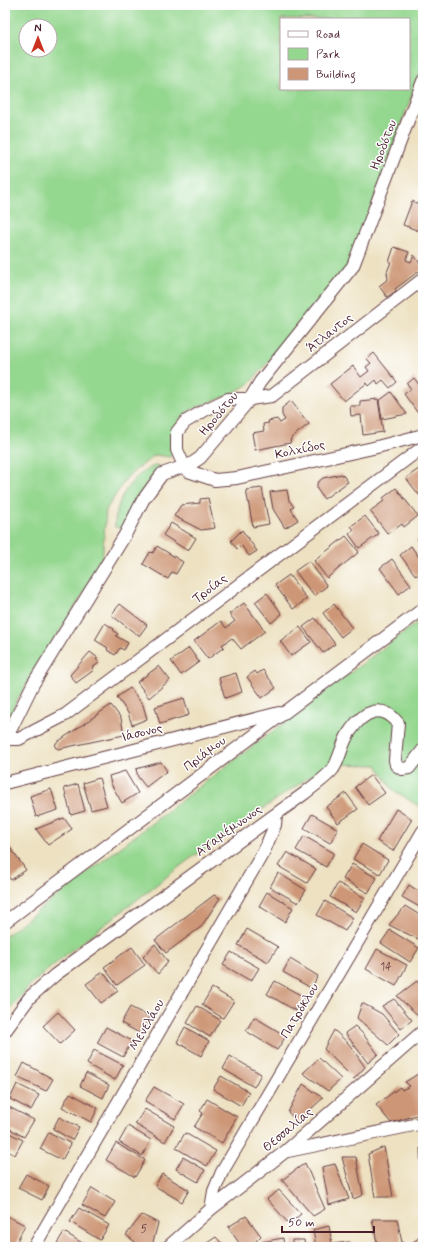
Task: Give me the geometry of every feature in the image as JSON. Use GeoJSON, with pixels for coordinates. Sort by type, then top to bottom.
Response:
{"type":"FeatureCollection","features":[{"type":"Feature","properties":{"kind":"street","name":"Ηροδότου"},"geometry":{"type":"LineString","coordinates":[[6,740],[33,684],[125,535],[143,500],[162,474],[200,458],[250,400],[260,382],[353,266],[423,81]]}},
{"type":"Feature","properties":{"kind":"street","name":"Άτλαντος"},"geometry":{"type":"LineString","coordinates":[[184,466],[177,450],[177,432],[185,422],[228,399],[250,400],[272,396],[423,279]]}},
{"type":"Feature","properties":{"kind":"street","name":"Κολχίδος"},"geometry":{"type":"LineString","coordinates":[[184,466],[188,470],[215,480],[237,478],[357,452],[423,435]]}},
{"type":"Feature","properties":{"kind":"street","name":"Τροίας"},"geometry":{"type":"LineString","coordinates":[[6,740],[19,739],[65,715],[423,447]]}},
{"type":"Feature","properties":{"kind":"street","name":"Πριάμου"},"geometry":{"type":"LineString","coordinates":[[5,922],[423,609]]}},
{"type":"Feature","properties":{"kind":"street","name":"Αγαμέμνονος"},"geometry":{"type":"LineString","coordinates":[[5,1031],[30,997],[55,975],[305,793],[332,769],[350,730],[371,712],[383,711],[392,715],[398,723],[395,760],[396,765],[402,769],[409,768],[423,750]]}},
{"type":"Feature","properties":{"kind":"street","name":"Ιάσονος"},"geometry":{"type":"LineString","coordinates":[[5,783],[286,712]]}},
{"type":"Feature","properties":{"kind":"street","name":"Μενελάου"},"geometry":{"type":"LineString","coordinates":[[34,1247],[264,851],[275,825],[276,814]]}},
{"type":"Feature","properties":{"kind":"street","name":"Πατρόκλου"},"geometry":{"type":"LineString","coordinates":[[211,1209],[214,1191],[222,1172],[423,831]]}},
{"type":"Feature","properties":{"kind":"street","name":"Θεσσαλίας"},"geometry":{"type":"LineString","coordinates":[[168,1247],[211,1209],[286,1152],[423,1031]]}},
{"type":"Feature","properties":{"kind":"street"},"geometry":{"type":"LineString","coordinates":[[286,1152],[423,1124]]}},
{"type":"Feature","properties":{"kind":"green space"},"geometry":{"type":"Polygon","coordinates":[[[5,5],[423,5],[423,64],[349,269],[249,384],[229,395],[190,410],[179,420],[173,454],[170,457],[155,455],[127,477],[106,510],[102,563],[17,700],[5,726],[5,5]]]}},
{"type":"Feature","properties":{"kind":"green space"},"geometry":{"type":"Polygon","coordinates":[[[158,465],[159,467],[145,486],[124,529],[115,527],[115,517],[121,498],[126,489],[140,474],[158,465]]]}},
{"type":"Feature","properties":{"kind":"green space"},"geometry":{"type":"Polygon","coordinates":[[[423,618],[423,809],[392,789],[377,765],[328,764],[187,861],[68,953],[31,984],[5,1016],[5,936],[204,783],[423,618]]]}},
{"type":"Feature","properties":{"kind":"building"},"geometry":{"type":"Polygon","coordinates":[[[412,201],[423,206],[422,232],[403,225],[412,201]]]}},
{"type":"Feature","properties":{"kind":"building"},"geometry":{"type":"Polygon","coordinates":[[[394,247],[409,252],[406,260],[411,262],[414,255],[423,268],[395,289],[396,291],[387,297],[379,286],[388,279],[387,272],[394,247]]]}},
{"type":"Feature","properties":{"kind":"building"},"geometry":{"type":"Polygon","coordinates":[[[374,353],[397,382],[390,388],[383,380],[378,384],[376,380],[369,386],[367,383],[344,401],[330,384],[353,366],[361,377],[369,371],[366,367],[371,363],[367,359],[374,353]]]}},
{"type":"Feature","properties":{"kind":"building"},"geometry":{"type":"Polygon","coordinates":[[[414,378],[423,390],[423,413],[420,410],[417,412],[404,394],[411,389],[407,384],[414,378]]]}},
{"type":"Feature","properties":{"kind":"building"},"geometry":{"type":"Polygon","coordinates":[[[391,392],[407,414],[382,419],[379,401],[391,392]]]}},
{"type":"Feature","properties":{"kind":"building"},"geometry":{"type":"Polygon","coordinates":[[[378,399],[383,432],[363,435],[361,415],[351,416],[350,406],[360,406],[360,401],[378,399]]]}},
{"type":"Feature","properties":{"kind":"building"},"geometry":{"type":"Polygon","coordinates":[[[291,401],[309,424],[291,438],[290,443],[255,450],[252,433],[264,431],[263,424],[269,423],[268,421],[277,419],[280,423],[285,420],[282,415],[282,408],[291,401]]]}},
{"type":"Feature","properties":{"kind":"building"},"geometry":{"type":"Polygon","coordinates":[[[420,468],[423,473],[423,492],[419,495],[406,478],[420,468]]]}},
{"type":"Feature","properties":{"kind":"building"},"geometry":{"type":"Polygon","coordinates":[[[342,474],[348,482],[324,499],[317,489],[317,483],[323,478],[342,474]]]}},
{"type":"Feature","properties":{"kind":"building"},"geometry":{"type":"Polygon","coordinates":[[[262,488],[269,524],[253,527],[246,490],[262,488]]]}},
{"type":"Feature","properties":{"kind":"building"},"geometry":{"type":"Polygon","coordinates":[[[396,488],[418,516],[404,527],[402,524],[388,534],[370,511],[384,501],[383,498],[396,488]]]}},
{"type":"Feature","properties":{"kind":"building"},"geometry":{"type":"Polygon","coordinates":[[[287,490],[289,500],[294,507],[291,509],[298,520],[285,528],[273,509],[270,492],[287,490]]]}},
{"type":"Feature","properties":{"kind":"building"},"geometry":{"type":"Polygon","coordinates":[[[208,498],[215,528],[201,530],[174,516],[181,505],[200,503],[200,499],[208,498]]]}},
{"type":"Feature","properties":{"kind":"building"},"geometry":{"type":"Polygon","coordinates":[[[365,516],[379,534],[359,548],[349,534],[354,530],[351,526],[365,516]]]}},
{"type":"Feature","properties":{"kind":"building"},"geometry":{"type":"Polygon","coordinates":[[[171,523],[196,538],[188,551],[163,535],[171,523]]]}},
{"type":"Feature","properties":{"kind":"building"},"geometry":{"type":"Polygon","coordinates":[[[242,530],[257,551],[249,556],[241,545],[237,549],[231,541],[242,530]]]}},
{"type":"Feature","properties":{"kind":"building"},"geometry":{"type":"Polygon","coordinates":[[[423,534],[423,547],[417,539],[423,534]]]}},
{"type":"Feature","properties":{"kind":"building"},"geometry":{"type":"Polygon","coordinates":[[[346,536],[359,552],[327,578],[314,561],[346,536]]]}},
{"type":"Feature","properties":{"kind":"building"},"geometry":{"type":"Polygon","coordinates":[[[157,546],[183,562],[176,574],[172,572],[168,579],[143,564],[150,552],[153,553],[157,546]]]}},
{"type":"Feature","properties":{"kind":"building"},"geometry":{"type":"Polygon","coordinates":[[[411,546],[423,563],[423,571],[416,576],[400,555],[411,546]]]}},
{"type":"Feature","properties":{"kind":"building"},"geometry":{"type":"Polygon","coordinates":[[[392,559],[411,585],[399,594],[380,568],[392,559]]]}},
{"type":"Feature","properties":{"kind":"building"},"geometry":{"type":"Polygon","coordinates":[[[309,561],[327,586],[314,596],[295,571],[309,561]]]}},
{"type":"Feature","properties":{"kind":"building"},"geometry":{"type":"Polygon","coordinates":[[[289,575],[307,599],[293,609],[275,585],[289,575]]]}},
{"type":"Feature","properties":{"kind":"building"},"geometry":{"type":"Polygon","coordinates":[[[267,593],[282,614],[271,623],[255,602],[267,593]]]}},
{"type":"Feature","properties":{"kind":"building"},"geometry":{"type":"Polygon","coordinates":[[[244,603],[265,631],[241,649],[232,638],[222,645],[224,647],[208,659],[194,641],[221,621],[226,628],[235,621],[229,614],[244,603]]]}},
{"type":"Feature","properties":{"kind":"building"},"geometry":{"type":"Polygon","coordinates":[[[120,604],[147,625],[139,636],[111,615],[120,604]]]}},
{"type":"Feature","properties":{"kind":"building"},"geometry":{"type":"Polygon","coordinates":[[[334,604],[352,628],[341,637],[323,613],[334,604]]]}},
{"type":"Feature","properties":{"kind":"building"},"geometry":{"type":"Polygon","coordinates":[[[315,618],[335,644],[323,653],[303,627],[315,618]]]}},
{"type":"Feature","properties":{"kind":"building"},"geometry":{"type":"Polygon","coordinates":[[[105,623],[114,629],[113,630],[118,634],[116,636],[128,643],[124,650],[120,648],[115,655],[107,650],[108,648],[95,640],[105,623]]]}},
{"type":"Feature","properties":{"kind":"building"},"geometry":{"type":"Polygon","coordinates":[[[300,627],[311,642],[291,656],[280,641],[300,627]]]}},
{"type":"Feature","properties":{"kind":"building"},"geometry":{"type":"Polygon","coordinates":[[[189,648],[199,662],[181,675],[171,661],[189,648]]]}},
{"type":"Feature","properties":{"kind":"building"},"geometry":{"type":"Polygon","coordinates":[[[90,652],[98,658],[96,659],[99,663],[92,668],[94,670],[76,683],[70,675],[90,652]]]}},
{"type":"Feature","properties":{"kind":"building"},"geometry":{"type":"Polygon","coordinates":[[[159,666],[170,680],[149,698],[137,682],[159,666]]]}},
{"type":"Feature","properties":{"kind":"building"},"geometry":{"type":"Polygon","coordinates":[[[263,670],[276,688],[262,698],[247,677],[255,671],[257,674],[263,670]]]}},
{"type":"Feature","properties":{"kind":"building"},"geometry":{"type":"Polygon","coordinates":[[[236,673],[242,692],[225,698],[219,678],[236,673]]]}},
{"type":"Feature","properties":{"kind":"building"},"geometry":{"type":"Polygon","coordinates":[[[130,688],[143,705],[147,719],[132,725],[128,713],[117,697],[130,688]]]}},
{"type":"Feature","properties":{"kind":"building"},"geometry":{"type":"Polygon","coordinates":[[[184,698],[189,715],[160,724],[155,707],[184,698]]]}},
{"type":"Feature","properties":{"kind":"building"},"geometry":{"type":"Polygon","coordinates":[[[111,705],[121,718],[124,735],[58,749],[55,747],[56,743],[111,705]]]}},
{"type":"Feature","properties":{"kind":"building"},"geometry":{"type":"Polygon","coordinates":[[[161,762],[167,771],[146,787],[138,777],[136,769],[161,762]]]}},
{"type":"Feature","properties":{"kind":"building"},"geometry":{"type":"Polygon","coordinates":[[[125,771],[138,793],[122,803],[111,784],[109,776],[125,771]]]}},
{"type":"Feature","properties":{"kind":"building"},"geometry":{"type":"Polygon","coordinates":[[[371,775],[385,793],[368,805],[355,787],[371,775]]]}},
{"type":"Feature","properties":{"kind":"building"},"geometry":{"type":"Polygon","coordinates":[[[99,778],[107,806],[91,810],[83,783],[99,778]]]}},
{"type":"Feature","properties":{"kind":"building"},"geometry":{"type":"Polygon","coordinates":[[[78,784],[85,811],[71,815],[64,788],[78,784]]]}},
{"type":"Feature","properties":{"kind":"building"},"geometry":{"type":"Polygon","coordinates":[[[51,789],[58,810],[36,817],[30,796],[51,789]]]}},
{"type":"Feature","properties":{"kind":"building"},"geometry":{"type":"Polygon","coordinates":[[[346,793],[358,809],[338,823],[326,807],[346,793]]]}},
{"type":"Feature","properties":{"kind":"building"},"geometry":{"type":"Polygon","coordinates":[[[396,809],[412,819],[393,851],[377,841],[396,809]]]}},
{"type":"Feature","properties":{"kind":"building"},"geometry":{"type":"Polygon","coordinates":[[[312,814],[338,829],[330,843],[304,828],[312,814]]]}},
{"type":"Feature","properties":{"kind":"building"},"geometry":{"type":"Polygon","coordinates":[[[64,818],[72,829],[48,845],[36,829],[64,818]]]}},
{"type":"Feature","properties":{"kind":"building"},"geometry":{"type":"Polygon","coordinates":[[[304,836],[334,853],[326,867],[296,850],[304,836]]]}},
{"type":"Feature","properties":{"kind":"building"},"geometry":{"type":"Polygon","coordinates":[[[362,844],[388,860],[380,874],[353,859],[362,844]]]}},
{"type":"Feature","properties":{"kind":"building"},"geometry":{"type":"Polygon","coordinates":[[[9,846],[26,870],[11,880],[5,872],[5,848],[9,846]]]}},
{"type":"Feature","properties":{"kind":"building"},"geometry":{"type":"Polygon","coordinates":[[[287,852],[316,869],[307,883],[278,866],[287,852]]]}},
{"type":"Feature","properties":{"kind":"building"},"geometry":{"type":"Polygon","coordinates":[[[352,864],[377,878],[368,893],[343,879],[352,864]]]}},
{"type":"Feature","properties":{"kind":"building"},"geometry":{"type":"Polygon","coordinates":[[[278,873],[306,890],[298,903],[270,887],[278,873]]]}},
{"type":"Feature","properties":{"kind":"building"},"geometry":{"type":"Polygon","coordinates":[[[338,883],[365,898],[356,912],[330,897],[338,883]]]}},
{"type":"Feature","properties":{"kind":"building"},"geometry":{"type":"Polygon","coordinates":[[[409,885],[423,894],[423,909],[402,897],[409,885]]]}},
{"type":"Feature","properties":{"kind":"building"},"geometry":{"type":"Polygon","coordinates":[[[267,892],[293,908],[285,922],[259,906],[267,892]]]}},
{"type":"Feature","properties":{"kind":"building"},"geometry":{"type":"Polygon","coordinates":[[[214,895],[220,898],[201,927],[166,953],[155,940],[214,895]]]}},
{"type":"Feature","properties":{"kind":"building"},"geometry":{"type":"Polygon","coordinates":[[[325,901],[353,918],[345,931],[317,915],[325,901]]]}},
{"type":"Feature","properties":{"kind":"building"},"geometry":{"type":"Polygon","coordinates":[[[405,906],[423,917],[422,941],[389,925],[405,906]]]}},
{"type":"Feature","properties":{"kind":"building"},"geometry":{"type":"Polygon","coordinates":[[[247,929],[278,947],[268,962],[238,945],[247,929]]]}},
{"type":"Feature","properties":{"kind":"building"},"geometry":{"type":"Polygon","coordinates":[[[390,930],[419,948],[410,962],[381,943],[390,930]]]}},
{"type":"Feature","properties":{"kind":"building"},"geometry":{"type":"Polygon","coordinates":[[[155,944],[168,962],[158,974],[143,957],[155,944]]]}},
{"type":"Feature","properties":{"kind":"building"},"geometry":{"type":"Polygon","coordinates":[[[132,947],[145,965],[117,985],[104,967],[132,947]]]}},
{"type":"Feature","properties":{"kind":"building"},"geometry":{"type":"Polygon","coordinates":[[[377,949],[407,965],[396,986],[366,969],[377,949]]]}},
{"type":"Feature","properties":{"kind":"building"},"geometry":{"type":"Polygon","coordinates":[[[231,952],[259,968],[251,981],[223,965],[231,952]]]}},
{"type":"Feature","properties":{"kind":"building"},"geometry":{"type":"Polygon","coordinates":[[[290,959],[318,976],[311,988],[283,972],[290,959]]]}},
{"type":"Feature","properties":{"kind":"building"},"geometry":{"type":"Polygon","coordinates":[[[103,972],[118,991],[101,1003],[86,984],[103,972]]]}},
{"type":"Feature","properties":{"kind":"building"},"geometry":{"type":"Polygon","coordinates":[[[275,981],[304,997],[296,1011],[267,994],[275,981]]]}},
{"type":"Feature","properties":{"kind":"building"},"geometry":{"type":"Polygon","coordinates":[[[417,981],[423,989],[423,1015],[420,1017],[397,996],[417,981]]]}},
{"type":"Feature","properties":{"kind":"building"},"geometry":{"type":"Polygon","coordinates":[[[212,988],[234,1001],[223,1018],[202,1005],[212,988]]]}},
{"type":"Feature","properties":{"kind":"building"},"geometry":{"type":"Polygon","coordinates":[[[394,999],[412,1020],[401,1029],[382,1006],[394,999]]]}},
{"type":"Feature","properties":{"kind":"building"},"geometry":{"type":"Polygon","coordinates":[[[362,1003],[382,1014],[399,1034],[388,1045],[357,1018],[362,1003]]]}},
{"type":"Feature","properties":{"kind":"building"},"geometry":{"type":"Polygon","coordinates":[[[197,1006],[220,1020],[210,1037],[187,1023],[197,1006]]]}},
{"type":"Feature","properties":{"kind":"building"},"geometry":{"type":"Polygon","coordinates":[[[130,1007],[150,1017],[141,1034],[121,1023],[130,1007]]]}},
{"type":"Feature","properties":{"kind":"building"},"geometry":{"type":"Polygon","coordinates":[[[58,1012],[75,1030],[60,1044],[43,1026],[58,1012]]]}},
{"type":"Feature","properties":{"kind":"building"},"geometry":{"type":"Polygon","coordinates":[[[254,1017],[286,1036],[277,1050],[246,1031],[254,1017]]]}},
{"type":"Feature","properties":{"kind":"building"},"geometry":{"type":"Polygon","coordinates":[[[355,1026],[378,1054],[368,1063],[345,1033],[355,1026]]]}},
{"type":"Feature","properties":{"kind":"building"},"geometry":{"type":"Polygon","coordinates":[[[106,1027],[132,1041],[123,1057],[97,1043],[106,1027]]]}},
{"type":"Feature","properties":{"kind":"building"},"geometry":{"type":"Polygon","coordinates":[[[185,1027],[209,1041],[201,1056],[177,1042],[185,1027]]]}},
{"type":"Feature","properties":{"kind":"building"},"geometry":{"type":"Polygon","coordinates":[[[334,1030],[349,1044],[365,1067],[354,1079],[324,1049],[334,1030]]]}},
{"type":"Feature","properties":{"kind":"building"},"geometry":{"type":"Polygon","coordinates":[[[94,1050],[123,1065],[115,1080],[87,1064],[94,1050]]]}},
{"type":"Feature","properties":{"kind":"building"},"geometry":{"type":"Polygon","coordinates":[[[230,1056],[261,1074],[254,1087],[223,1069],[230,1056]]]}},
{"type":"Feature","properties":{"kind":"building"},"geometry":{"type":"Polygon","coordinates":[[[319,1058],[341,1079],[328,1091],[303,1073],[319,1058]]]}},
{"type":"Feature","properties":{"kind":"building"},"geometry":{"type":"Polygon","coordinates":[[[24,1063],[53,1079],[46,1091],[17,1077],[24,1063]]]}},
{"type":"Feature","properties":{"kind":"building"},"geometry":{"type":"Polygon","coordinates":[[[421,1072],[423,1074],[423,1113],[391,1123],[376,1105],[400,1087],[402,1090],[410,1086],[405,1082],[421,1072]]]}},
{"type":"Feature","properties":{"kind":"building"},"geometry":{"type":"Polygon","coordinates":[[[86,1073],[109,1085],[103,1098],[80,1086],[86,1073]]]}},
{"type":"Feature","properties":{"kind":"building"},"geometry":{"type":"Polygon","coordinates":[[[221,1076],[249,1092],[241,1106],[213,1089],[221,1076]]]}},
{"type":"Feature","properties":{"kind":"building"},"geometry":{"type":"Polygon","coordinates":[[[17,1084],[39,1095],[31,1110],[10,1099],[17,1084]]]}},
{"type":"Feature","properties":{"kind":"building"},"geometry":{"type":"Polygon","coordinates":[[[303,1084],[323,1098],[297,1122],[288,1112],[303,1084]]]}},
{"type":"Feature","properties":{"kind":"building"},"geometry":{"type":"Polygon","coordinates":[[[154,1087],[184,1104],[175,1119],[145,1101],[154,1087]]]}},
{"type":"Feature","properties":{"kind":"building"},"geometry":{"type":"Polygon","coordinates":[[[70,1093],[98,1108],[91,1122],[62,1107],[70,1093]]]}},
{"type":"Feature","properties":{"kind":"building"},"geometry":{"type":"Polygon","coordinates":[[[207,1099],[237,1117],[222,1143],[194,1127],[203,1113],[200,1111],[207,1099]]]}},
{"type":"Feature","properties":{"kind":"building"},"geometry":{"type":"Polygon","coordinates":[[[7,1106],[34,1120],[24,1137],[5,1126],[5,1109],[7,1106]]]}},
{"type":"Feature","properties":{"kind":"building"},"geometry":{"type":"Polygon","coordinates":[[[145,1109],[174,1126],[165,1142],[135,1124],[145,1109]]]}},
{"type":"Feature","properties":{"kind":"building"},"geometry":{"type":"Polygon","coordinates":[[[59,1117],[79,1127],[72,1140],[53,1129],[59,1117]]]}},
{"type":"Feature","properties":{"kind":"building"},"geometry":{"type":"Polygon","coordinates":[[[128,1126],[151,1140],[142,1156],[119,1142],[128,1126]]]}},
{"type":"Feature","properties":{"kind":"building"},"geometry":{"type":"Polygon","coordinates":[[[5,1131],[23,1140],[15,1155],[5,1150],[5,1131]]]}},
{"type":"Feature","properties":{"kind":"building"},"geometry":{"type":"Polygon","coordinates":[[[49,1132],[71,1144],[62,1160],[40,1149],[49,1132]]]}},
{"type":"Feature","properties":{"kind":"building"},"geometry":{"type":"Polygon","coordinates":[[[185,1133],[216,1151],[207,1166],[176,1148],[185,1133]]]}},
{"type":"Feature","properties":{"kind":"building"},"geometry":{"type":"Polygon","coordinates":[[[116,1143],[145,1160],[135,1177],[106,1160],[116,1143]]]}},
{"type":"Feature","properties":{"kind":"building"},"geometry":{"type":"Polygon","coordinates":[[[384,1147],[393,1197],[375,1197],[368,1154],[384,1147]]]}},
{"type":"Feature","properties":{"kind":"building"},"geometry":{"type":"Polygon","coordinates":[[[423,1147],[423,1172],[421,1173],[420,1148],[423,1147]]]}},
{"type":"Feature","properties":{"kind":"building"},"geometry":{"type":"Polygon","coordinates":[[[183,1157],[205,1170],[198,1182],[176,1169],[183,1157]]]}},
{"type":"Feature","properties":{"kind":"building"},"geometry":{"type":"Polygon","coordinates":[[[342,1157],[356,1157],[363,1195],[353,1199],[342,1157]]]}},
{"type":"Feature","properties":{"kind":"building"},"geometry":{"type":"Polygon","coordinates":[[[305,1163],[325,1209],[313,1216],[282,1180],[305,1163]]]}},
{"type":"Feature","properties":{"kind":"building"},"geometry":{"type":"Polygon","coordinates":[[[335,1164],[349,1199],[329,1205],[322,1167],[335,1164]]]}},
{"type":"Feature","properties":{"kind":"building"},"geometry":{"type":"Polygon","coordinates":[[[26,1174],[49,1186],[42,1200],[18,1188],[26,1174]]]}},
{"type":"Feature","properties":{"kind":"building"},"geometry":{"type":"Polygon","coordinates":[[[162,1174],[189,1190],[182,1202],[155,1186],[162,1174]]]}},
{"type":"Feature","properties":{"kind":"building"},"geometry":{"type":"Polygon","coordinates":[[[92,1188],[115,1202],[105,1218],[82,1205],[92,1188]]]}},
{"type":"Feature","properties":{"kind":"building"},"geometry":{"type":"Polygon","coordinates":[[[279,1190],[301,1214],[289,1224],[267,1199],[279,1190]]]}},
{"type":"Feature","properties":{"kind":"building"},"geometry":{"type":"Polygon","coordinates":[[[79,1208],[109,1225],[100,1240],[70,1222],[79,1208]]]}},
{"type":"Feature","properties":{"kind":"building"},"geometry":{"type":"Polygon","coordinates":[[[5,1215],[25,1225],[14,1247],[5,1247],[5,1215]]]}},
{"type":"Feature","properties":{"kind":"building"},"geometry":{"type":"Polygon","coordinates":[[[142,1215],[158,1223],[152,1246],[139,1245],[126,1235],[142,1215]]]}},
{"type":"Feature","properties":{"kind":"building"},"geometry":{"type":"Polygon","coordinates":[[[246,1216],[261,1236],[250,1247],[242,1247],[228,1227],[246,1216]]]}},
{"type":"Feature","properties":{"kind":"building"},"geometry":{"type":"Polygon","coordinates":[[[372,1219],[397,1219],[403,1247],[378,1247],[372,1219]]]}},
{"type":"Feature","properties":{"kind":"building"},"geometry":{"type":"Polygon","coordinates":[[[329,1226],[332,1244],[350,1242],[351,1247],[316,1247],[313,1230],[329,1226]]]}},
{"type":"Feature","properties":{"kind":"building"},"geometry":{"type":"Polygon","coordinates":[[[64,1232],[89,1247],[59,1247],[56,1245],[64,1232]]]}},
{"type":"Feature","properties":{"kind":"building"},"geometry":{"type":"Polygon","coordinates":[[[423,1235],[423,1247],[407,1247],[421,1236],[423,1235]]]}},
{"type":"Feature","properties":{"kind":"building"},"geometry":{"type":"Polygon","coordinates":[[[216,1237],[225,1247],[201,1247],[216,1237]]]}},
{"type":"Feature","properties":{"kind":"building"},"geometry":{"type":"Polygon","coordinates":[[[283,1238],[284,1247],[263,1247],[262,1242],[283,1238]]]}},
{"type":"Feature","properties":{"kind":"building"},"geometry":{"type":"Polygon","coordinates":[[[292,1240],[304,1240],[305,1247],[292,1247],[292,1240]]]}}]}
